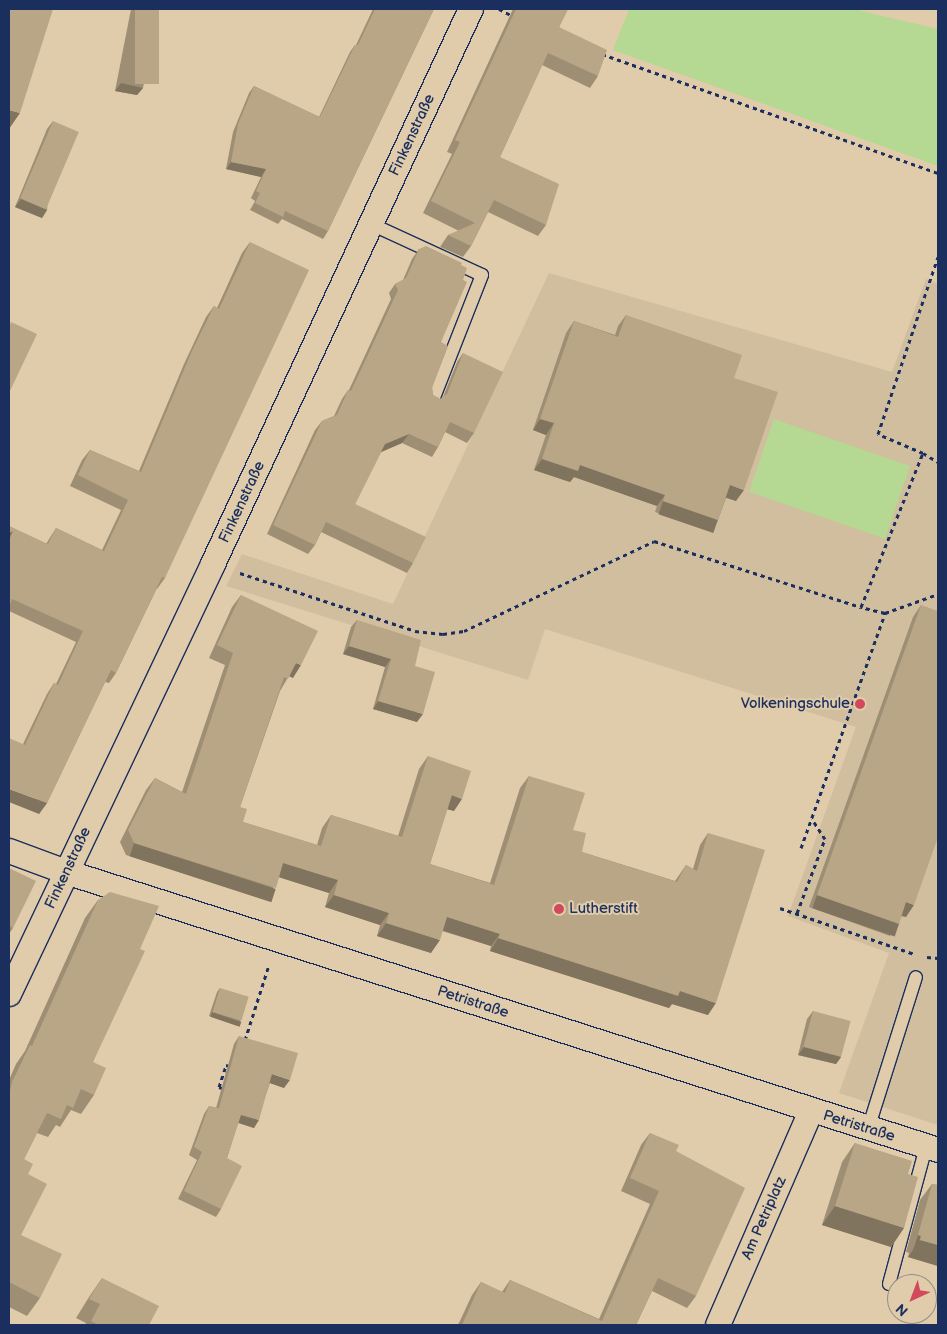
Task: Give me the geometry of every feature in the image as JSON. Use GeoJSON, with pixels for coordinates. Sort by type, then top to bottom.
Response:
{"type":"FeatureCollection","features":[{"type":"Feature","properties":{"kind":"street","name":"Finkenstraße"},"geometry":{"type":"LineString","coordinates":[[9,994],[213,564],[471,9]]}},
{"type":"Feature","properties":{"kind":"street","name":"Petristraße"},"geometry":{"type":"LineString","coordinates":[[9,851],[66,872],[277,940],[932,1148]]}},
{"type":"Feature","properties":{"kind":"street","name":"Am Petriplatz"},"geometry":{"type":"LineString","coordinates":[[718,1325],[811,1111]]}},
{"type":"Feature","properties":{"kind":"lane"},"geometry":{"type":"LineString","coordinates":[[371,224],[482,275],[434,400]]}},
{"type":"Feature","properties":{"kind":"lane"},"geometry":{"type":"LineString","coordinates":[[868,1129],[916,977]]}},
{"type":"Feature","properties":{"kind":"lane"},"geometry":{"type":"LineString","coordinates":[[892,1274],[932,1148]]}},
{"type":"Feature","properties":{"kind":"path"},"geometry":{"type":"LineString","coordinates":[[498,9],[516,17]]}},
{"type":"Feature","properties":{"kind":"path"},"geometry":{"type":"LineString","coordinates":[[600,54],[938,172]]}},
{"type":"Feature","properties":{"kind":"path"},"geometry":{"type":"LineString","coordinates":[[938,257],[878,434],[923,453],[938,462]]}},
{"type":"Feature","properties":{"kind":"path"},"geometry":{"type":"LineString","coordinates":[[861,607],[923,453]]}},
{"type":"Feature","properties":{"kind":"path"},"geometry":{"type":"LineString","coordinates":[[213,564],[415,631],[444,634],[464,631],[654,541],[885,613],[938,594]]}},
{"type":"Feature","properties":{"kind":"path"},"geometry":{"type":"LineString","coordinates":[[801,848],[885,613]]}},
{"type":"Feature","properties":{"kind":"path"},"geometry":{"type":"LineString","coordinates":[[797,913],[825,839],[811,818]]}},
{"type":"Feature","properties":{"kind":"path"},"geometry":{"type":"LineString","coordinates":[[780,908],[898,948]]}},
{"type":"Feature","properties":{"kind":"path"},"geometry":{"type":"LineString","coordinates":[[242,1049],[277,940]]}},
{"type":"Feature","properties":{"kind":"path"},"geometry":{"type":"LineString","coordinates":[[222,1088],[219,1087],[226,1065],[236,1068]]}},
{"type":"Feature","properties":{"kind":"shaded area","name":"Volkeningschule"},"geometry":{"type":"Polygon","coordinates":[[[549,273],[892,372],[926,279],[938,284],[938,1125],[839,1093],[889,953],[788,916],[856,727],[545,629],[528,680],[226,586],[242,554],[393,604],[549,273]]]}},
{"type":"Feature","properties":{"kind":"green space"},"geometry":{"type":"Polygon","coordinates":[[[629,9],[853,9],[938,29],[938,166],[613,50],[629,9]]]}},
{"type":"Feature","properties":{"kind":"green space"},"geometry":{"type":"Polygon","coordinates":[[[774,419],[910,466],[885,539],[749,492],[774,419]]]}},
{"type":"Feature","properties":{"kind":"building"},"geometry":{"type":"Polygon","coordinates":[[[9,9],[53,9],[20,113],[9,110],[9,9]]]}},
{"type":"Feature","properties":{"kind":"building"},"geometry":{"type":"Polygon","coordinates":[[[135,9],[159,9],[159,84],[135,84],[135,9]]]}},
{"type":"Feature","properties":{"kind":"building"},"geometry":{"type":"Polygon","coordinates":[[[375,9],[434,9],[328,231],[285,211],[283,217],[255,203],[260,193],[256,191],[266,169],[231,162],[238,124],[254,86],[320,117],[375,9]]]}},
{"type":"Feature","properties":{"kind":"building"},"geometry":{"type":"Polygon","coordinates":[[[516,9],[568,9],[559,27],[607,50],[598,76],[548,53],[500,157],[559,184],[546,225],[494,200],[471,246],[448,235],[475,223],[431,201],[460,142],[455,140],[516,9]]]}},
{"type":"Feature","properties":{"kind":"building"},"geometry":{"type":"Polygon","coordinates":[[[53,121],[79,132],[46,209],[20,198],[53,121]]]}},
{"type":"Feature","properties":{"kind":"building"},"geometry":{"type":"Polygon","coordinates":[[[250,242],[309,270],[165,578],[162,577],[116,673],[111,670],[47,803],[9,789],[9,738],[25,745],[54,683],[58,685],[83,631],[12,599],[9,607],[9,541],[13,531],[9,533],[9,526],[48,544],[56,528],[104,551],[128,500],[78,475],[90,450],[141,472],[191,353],[214,306],[219,309],[250,242]]]}},
{"type":"Feature","properties":{"kind":"building"},"geometry":{"type":"Polygon","coordinates":[[[426,246],[462,263],[461,265],[467,268],[463,280],[467,282],[441,342],[448,346],[432,388],[433,395],[440,399],[447,394],[463,353],[503,372],[474,433],[450,422],[438,447],[409,434],[385,444],[355,504],[426,537],[413,563],[326,522],[315,545],[273,525],[322,421],[337,415],[348,390],[351,391],[398,290],[395,284],[406,278],[419,249],[426,246]]]}},
{"type":"Feature","properties":{"kind":"building"},"geometry":{"type":"Polygon","coordinates":[[[626,315],[742,355],[734,378],[778,392],[744,490],[730,485],[718,520],[663,501],[665,495],[580,465],[578,471],[542,459],[554,423],[540,419],[574,321],[618,337],[626,315]]]}},
{"type":"Feature","properties":{"kind":"building"},"geometry":{"type":"Polygon","coordinates":[[[11,322],[37,334],[9,393],[9,328],[11,322]]]}},
{"type":"Feature","properties":{"kind":"building"},"geometry":{"type":"Polygon","coordinates":[[[241,595],[318,631],[301,665],[296,663],[288,679],[284,677],[240,807],[247,809],[243,822],[321,846],[331,815],[402,837],[428,756],[471,771],[462,799],[452,795],[430,864],[494,885],[529,776],[585,793],[573,830],[586,833],[582,852],[677,882],[686,865],[697,871],[708,833],[765,850],[716,1003],[680,991],[678,996],[498,938],[500,934],[447,917],[440,940],[386,923],[389,913],[334,895],[338,880],[283,863],[276,888],[134,843],[128,830],[155,778],[186,794],[233,653],[217,645],[241,595]]]}},
{"type":"Feature","properties":{"kind":"building"},"geometry":{"type":"Polygon","coordinates":[[[921,605],[938,611],[938,837],[914,905],[906,902],[899,924],[817,895],[921,605]]]}},
{"type":"Feature","properties":{"kind":"building"},"geometry":{"type":"Polygon","coordinates":[[[357,620],[421,640],[415,666],[435,672],[423,714],[378,701],[391,659],[349,646],[357,620]]]}},
{"type":"Feature","properties":{"kind":"building"},"geometry":{"type":"Polygon","coordinates":[[[9,868],[36,881],[13,928],[9,925],[9,868]]]}},
{"type":"Feature","properties":{"kind":"building"},"geometry":{"type":"Polygon","coordinates":[[[110,892],[159,906],[140,949],[145,951],[93,1062],[106,1068],[94,1095],[81,1089],[73,1108],[67,1105],[61,1119],[47,1113],[24,1159],[33,1164],[28,1174],[47,1184],[21,1235],[62,1254],[40,1298],[9,1282],[9,1095],[12,1082],[30,1045],[32,1046],[98,900],[110,892]]]}},
{"type":"Feature","properties":{"kind":"building"},"geometry":{"type":"Polygon","coordinates":[[[220,988],[249,997],[241,1021],[213,1012],[220,988]]]}},
{"type":"Feature","properties":{"kind":"building"},"geometry":{"type":"Polygon","coordinates":[[[813,1011],[851,1021],[841,1057],[803,1047],[813,1011]]]}},
{"type":"Feature","properties":{"kind":"building"},"geometry":{"type":"Polygon","coordinates":[[[239,1036],[298,1053],[290,1080],[272,1074],[259,1120],[241,1115],[227,1158],[242,1166],[221,1209],[184,1191],[202,1152],[194,1147],[209,1106],[219,1108],[239,1036]]]}},
{"type":"Feature","properties":{"kind":"building"},"geometry":{"type":"Polygon","coordinates":[[[650,1133],[679,1145],[676,1151],[745,1188],[696,1296],[658,1278],[636,1325],[462,1325],[481,1282],[505,1293],[510,1280],[602,1321],[659,1191],[630,1178],[650,1133]]]}},
{"type":"Feature","properties":{"kind":"building"},"geometry":{"type":"Polygon","coordinates":[[[855,1143],[912,1161],[908,1174],[918,1177],[904,1228],[835,1206],[855,1143]]]}},
{"type":"Feature","properties":{"kind":"building"},"geometry":{"type":"Polygon","coordinates":[[[932,1184],[938,1185],[938,1245],[920,1240],[921,1236],[918,1235],[932,1184]]]}},
{"type":"Feature","properties":{"kind":"building"},"geometry":{"type":"Polygon","coordinates":[[[102,1278],[159,1306],[149,1325],[98,1325],[91,1321],[100,1304],[89,1299],[102,1278]]]}},
{"type":"Feature","properties":{"kind":"place","name":"Volkeningschule"},"geometry":{"type":"Point","coordinates":[860,704]}},
{"type":"Feature","properties":{"kind":"place","name":"Lutherstift"},"geometry":{"type":"Point","coordinates":[559,909]}}]}
